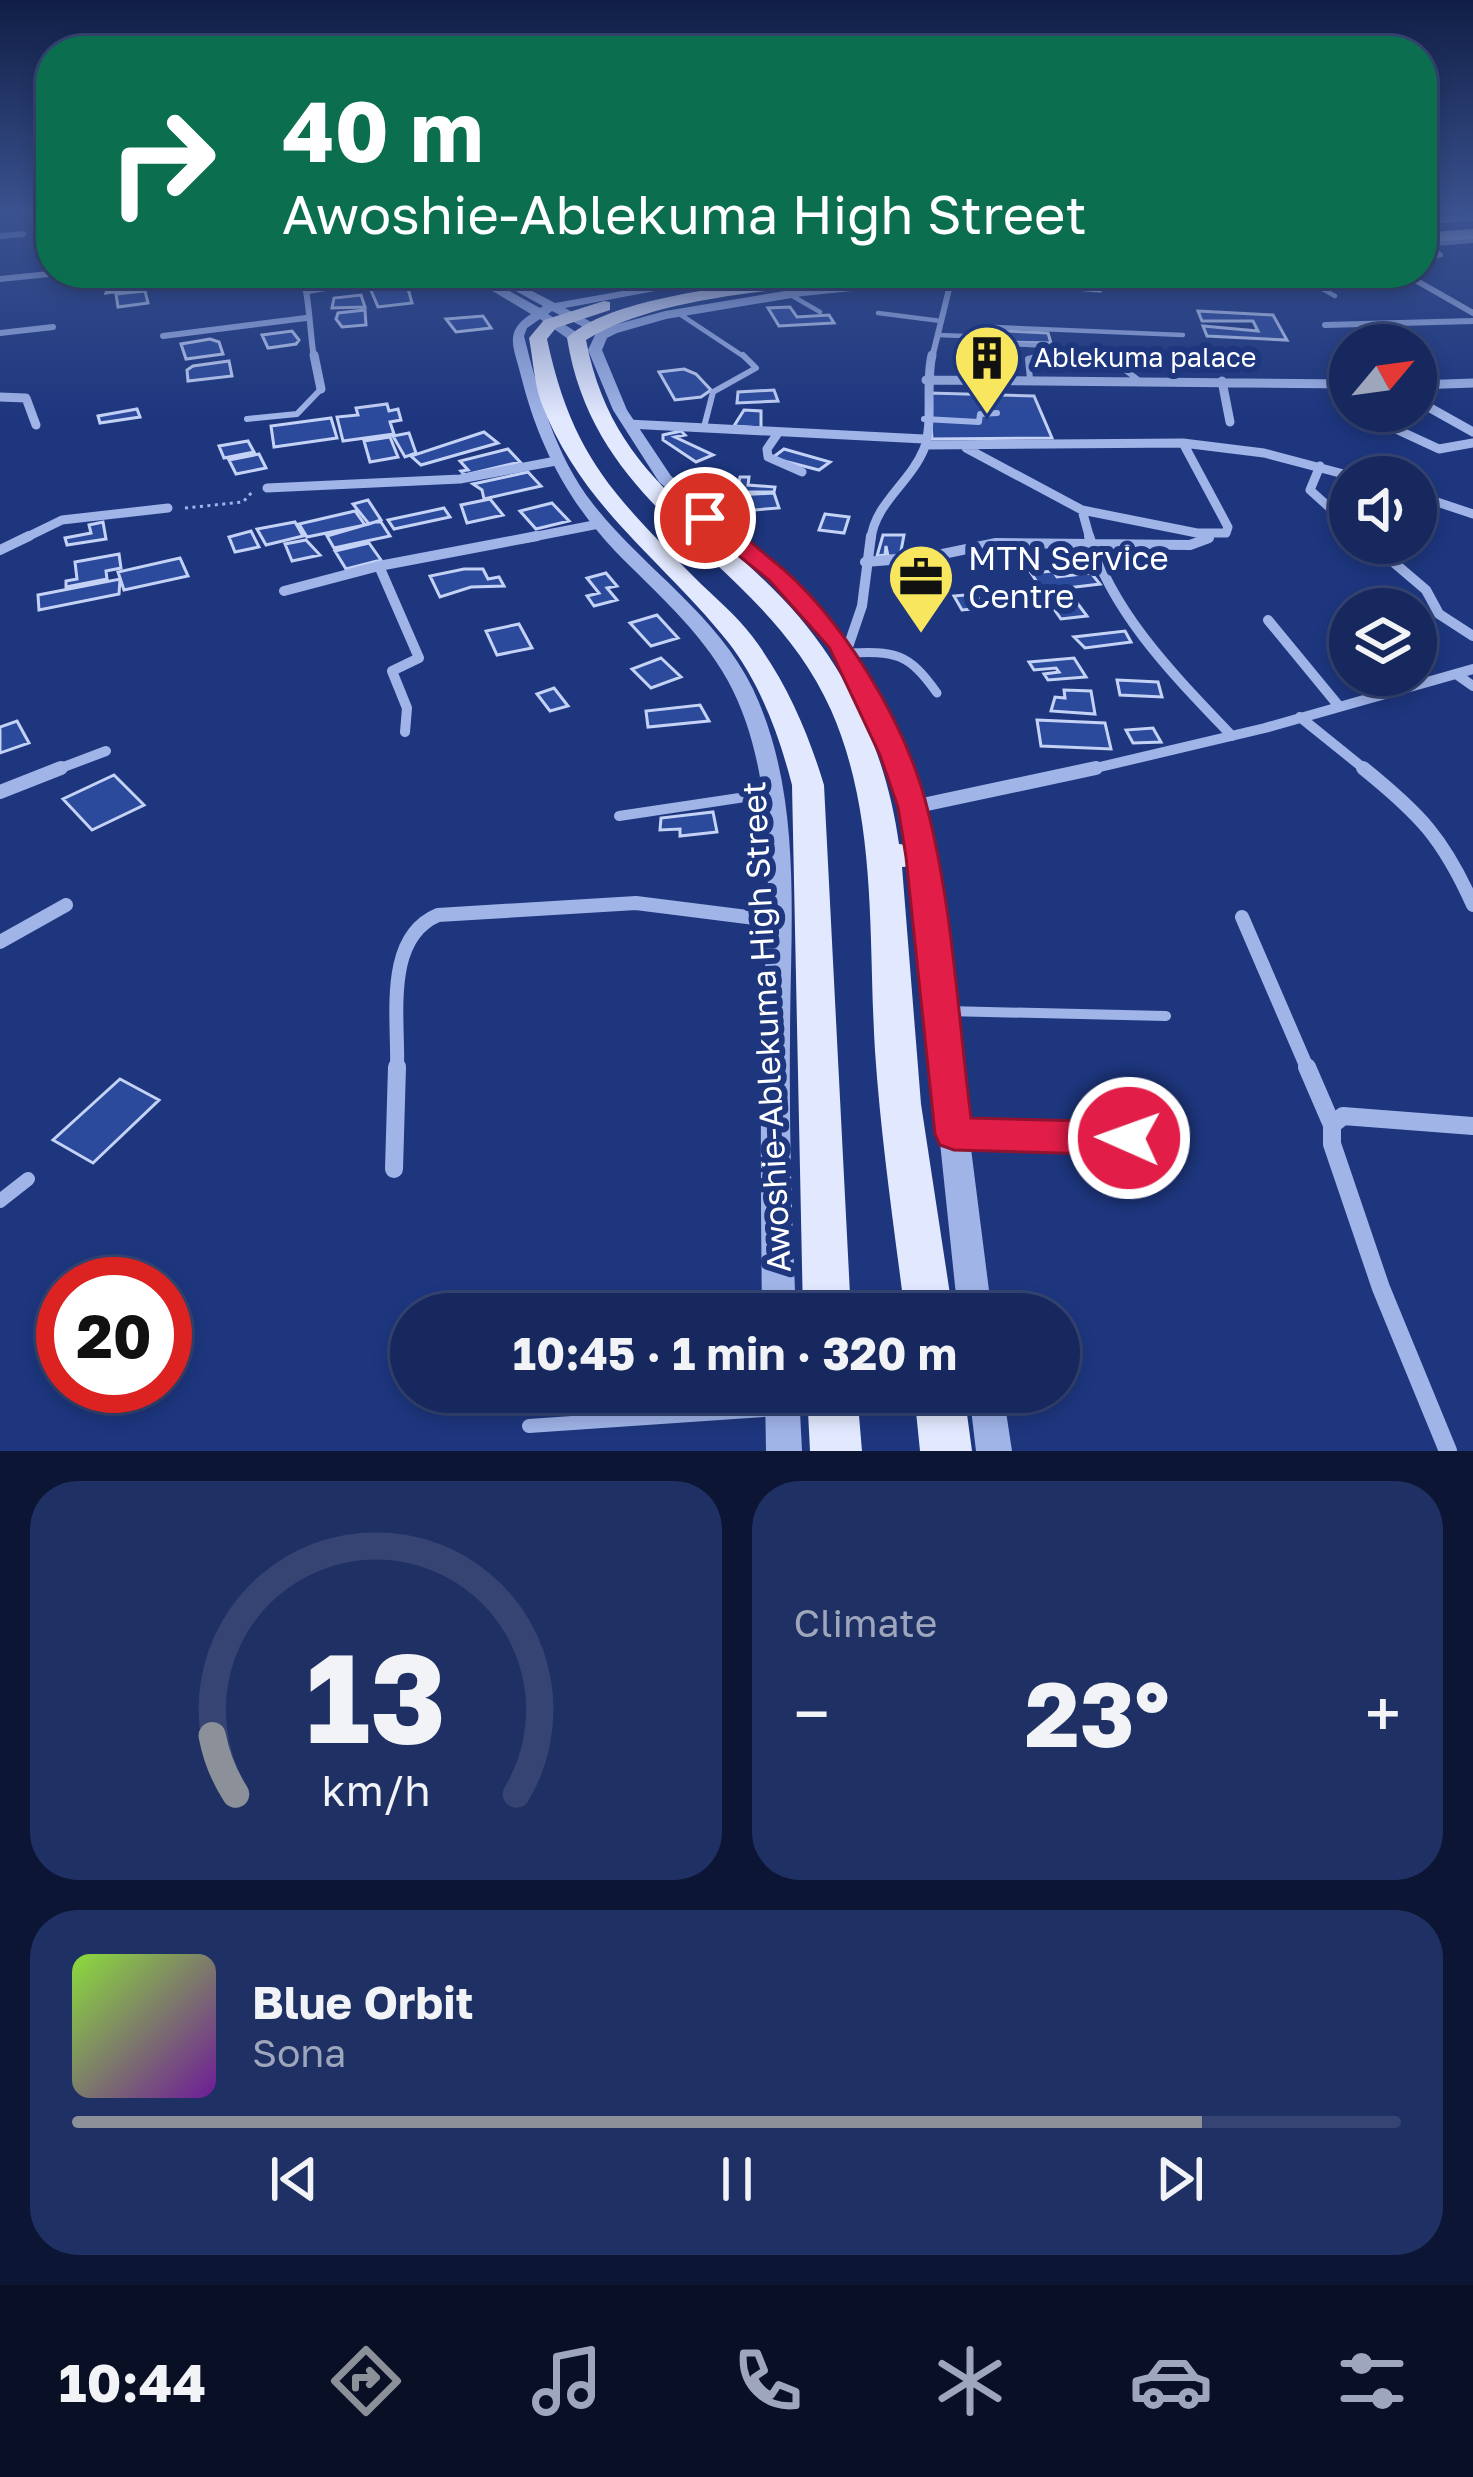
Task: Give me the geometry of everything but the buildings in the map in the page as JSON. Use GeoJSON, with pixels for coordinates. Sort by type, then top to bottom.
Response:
{"type":"FeatureCollection","features":[{"type":"Feature","properties":{"kind":"main road"},"geometry":{"type":"LineString","coordinates":[[564,327],[783,288]]}},
{"type":"Feature","properties":{"kind":"main road"},"geometry":{"type":"LineString","coordinates":[[564,327],[784,288]]}},
{"type":"Feature","properties":{"kind":"main road"},"geometry":{"type":"LineString","coordinates":[[564,327],[622,291]]}},
{"type":"Feature","properties":{"kind":"main road"},"geometry":{"type":"LineString","coordinates":[[564,327],[599,415],[636,459],[669,512],[755,586],[811,649],[848,716],[867,764],[879,804],[894,1037],[926,1293]]}},
{"type":"Feature","properties":{"kind":"main road","name":"Awoshie-Ablekuma High Street"},"geometry":{"type":"LineString","coordinates":[[564,327],[550,399],[587,474],[683,592],[742,640],[792,728],[808,785],[826,1293]]}},
{"type":"Feature","properties":{"kind":"main road"},"geometry":{"type":"LineString","coordinates":[[884,855],[922,857]]}},
{"type":"Feature","properties":{"kind":"main road"},"geometry":{"type":"LineString","coordinates":[[833,1413],[836,1451]]}},
{"type":"Feature","properties":{"kind":"main road"},"geometry":{"type":"LineString","coordinates":[[941,1413],[946,1451]]}},
{"type":"Feature","properties":{"kind":"street"},"geometry":{"type":"LineString","coordinates":[[306,288],[306,318],[321,388]]}},
{"type":"Feature","properties":{"kind":"street"},"geometry":{"type":"LineString","coordinates":[[499,288],[564,327],[630,323],[786,288]]}},
{"type":"Feature","properties":{"kind":"street"},"geometry":{"type":"LineString","coordinates":[[507,288],[595,350],[628,424],[636,459],[778,575],[846,653],[913,807],[973,1293]]}},
{"type":"Feature","properties":{"kind":"street"},"geometry":{"type":"LineString","coordinates":[[564,327],[622,291],[642,288]]}},
{"type":"Feature","properties":{"kind":"street"},"geometry":{"type":"LineString","coordinates":[[846,653],[862,606],[873,520],[913,471],[925,442],[926,380],[949,288]]}},
{"type":"Feature","properties":{"kind":"street"},"geometry":{"type":"LineString","coordinates":[[1427,288],[1473,317]]}},
{"type":"Feature","properties":{"kind":"street"},"geometry":{"type":"LineString","coordinates":[[1325,325],[1473,317]]}},
{"type":"Feature","properties":{"kind":"street"},"geometry":{"type":"LineString","coordinates":[[163,336],[306,318]]}},
{"type":"Feature","properties":{"kind":"street"},"geometry":{"type":"LineString","coordinates":[[0,333],[53,327]]}},
{"type":"Feature","properties":{"kind":"street","name":"Awoshie-Ablekuma High Street"},"geometry":{"type":"LineString","coordinates":[[564,327],[543,435],[599,524],[683,592],[740,685],[757,724],[772,793],[779,921],[779,1293]]}},
{"type":"Feature","properties":{"kind":"street"},"geometry":{"type":"LineString","coordinates":[[926,380],[1329,384]]}},
{"type":"Feature","properties":{"kind":"street"},"geometry":{"type":"LineString","coordinates":[[1222,381],[1230,422]]}},
{"type":"Feature","properties":{"kind":"street"},"geometry":{"type":"LineString","coordinates":[[1437,384],[1473,383]]}},
{"type":"Feature","properties":{"kind":"street"},"geometry":{"type":"LineString","coordinates":[[0,397],[26,398],[36,425]]}},
{"type":"Feature","properties":{"kind":"street"},"geometry":{"type":"LineString","coordinates":[[1437,412],[1473,432]]}},
{"type":"Feature","properties":{"kind":"street"},"geometry":{"type":"LineString","coordinates":[[628,424],[965,447],[1184,443],[1264,453],[1329,469]]}},
{"type":"Feature","properties":{"kind":"street"},"geometry":{"type":"LineString","coordinates":[[1403,432],[1439,448],[1473,443]]}},
{"type":"Feature","properties":{"kind":"street"},"geometry":{"type":"LineString","coordinates":[[778,433],[767,449],[768,457],[802,472]]}},
{"type":"Feature","properties":{"kind":"street"},"geometry":{"type":"LineString","coordinates":[[866,562],[928,557],[996,543],[1190,545],[1216,536],[1228,527],[1184,443]]}},
{"type":"Feature","properties":{"kind":"street"},"geometry":{"type":"LineString","coordinates":[[965,447],[1082,510],[1216,536]]}},
{"type":"Feature","properties":{"kind":"street"},"geometry":{"type":"LineString","coordinates":[[267,488],[460,479],[556,461]]}},
{"type":"Feature","properties":{"kind":"street"},"geometry":{"type":"LineString","coordinates":[[1320,466],[1310,490],[1329,507]]}},
{"type":"Feature","properties":{"kind":"street"},"geometry":{"type":"LineString","coordinates":[[1437,502],[1473,514]]}},
{"type":"Feature","properties":{"kind":"street"},"geometry":{"type":"LineString","coordinates":[[0,550],[62,520],[168,508]]}},
{"type":"Feature","properties":{"kind":"street"},"geometry":{"type":"LineString","coordinates":[[1082,510],[1088,545],[1124,608],[1232,736]]}},
{"type":"Feature","properties":{"kind":"street"},"geometry":{"type":"LineString","coordinates":[[284,591],[379,566],[599,524]]}},
{"type":"Feature","properties":{"kind":"street"},"geometry":{"type":"LineString","coordinates":[[1396,564],[1426,590],[1439,614],[1473,636]]}},
{"type":"Feature","properties":{"kind":"street"},"geometry":{"type":"LineString","coordinates":[[379,566],[419,658],[392,670],[407,708],[405,732]]}},
{"type":"Feature","properties":{"kind":"street"},"geometry":{"type":"LineString","coordinates":[[1268,620],[1338,705]]}},
{"type":"Feature","properties":{"kind":"street"},"geometry":{"type":"LineString","coordinates":[[913,807],[1051,780],[1232,736],[1473,669]]}},
{"type":"Feature","properties":{"kind":"street"},"geometry":{"type":"LineString","coordinates":[[1456,674],[1473,686]]}},
{"type":"Feature","properties":{"kind":"street"},"geometry":{"type":"LineString","coordinates":[[1300,717],[1420,814],[1452,858],[1473,905]]}},
{"type":"Feature","properties":{"kind":"street"},"geometry":{"type":"LineString","coordinates":[[0,792],[106,751]]}},
{"type":"Feature","properties":{"kind":"street"},"geometry":{"type":"LineString","coordinates":[[394,1169],[400,958],[407,935],[422,921],[438,916],[636,904],[779,921]]}},
{"type":"Feature","properties":{"kind":"street"},"geometry":{"type":"LineString","coordinates":[[0,942],[66,905]]}},
{"type":"Feature","properties":{"kind":"street"},"geometry":{"type":"LineString","coordinates":[[1242,917],[1332,1125],[1332,1144],[1381,1288],[1448,1451]]}},
{"type":"Feature","properties":{"kind":"street"},"geometry":{"type":"LineString","coordinates":[[1332,1125],[1343,1117],[1473,1126]]}},
{"type":"Feature","properties":{"kind":"street"},"geometry":{"type":"LineString","coordinates":[[783,1413],[784,1451]]}},
{"type":"Feature","properties":{"kind":"street"},"geometry":{"type":"LineString","coordinates":[[989,1413],[994,1451]]}},
{"type":"Feature","properties":{"kind":"lane"},"geometry":{"type":"LineString","coordinates":[[307,292],[339,288]]}},
{"type":"Feature","properties":{"kind":"lane"},"geometry":{"type":"LineString","coordinates":[[797,288],[820,312]]}},
{"type":"Feature","properties":{"kind":"lane"},"geometry":{"type":"LineString","coordinates":[[1321,288],[1335,296]]}},
{"type":"Feature","properties":{"kind":"lane"},"geometry":{"type":"LineString","coordinates":[[678,313],[710,336],[736,347],[756,368],[713,392],[704,428]]}},
{"type":"Feature","properties":{"kind":"lane"},"geometry":{"type":"LineString","coordinates":[[878,313],[941,321]]}},
{"type":"Feature","properties":{"kind":"lane"},"geometry":{"type":"LineString","coordinates":[[992,337],[994,327],[1001,325],[1183,335]]}},
{"type":"Feature","properties":{"kind":"lane"},"geometry":{"type":"LineString","coordinates":[[938,335],[1048,346]]}},
{"type":"Feature","properties":{"kind":"lane"},"geometry":{"type":"LineString","coordinates":[[1030,379],[1028,358],[1070,355],[1127,364],[1142,383]]}},
{"type":"Feature","properties":{"kind":"lane"},"geometry":{"type":"LineString","coordinates":[[247,418],[297,414],[321,388]]}},
{"type":"Feature","properties":{"kind":"lane"},"geometry":{"type":"LineString","coordinates":[[924,419],[980,422],[980,413],[997,413]]}},
{"type":"Feature","properties":{"kind":"lane"},"geometry":{"type":"LineString","coordinates":[[846,653],[902,651],[915,660],[937,693]]}},
{"type":"Feature","properties":{"kind":"lane"},"geometry":{"type":"LineString","coordinates":[[619,816],[772,793]]}},
{"type":"Feature","properties":{"kind":"lane"},"geometry":{"type":"LineString","coordinates":[[940,1011],[1166,1016]]}},
{"type":"Feature","properties":{"kind":"lane"},"geometry":{"type":"LineString","coordinates":[[954,1134],[1173,1140]]}},
{"type":"Feature","properties":{"kind":"lane"},"geometry":{"type":"LineString","coordinates":[[0,1201],[28,1179]]}},
{"type":"Feature","properties":{"kind":"lane"},"geometry":{"type":"LineString","coordinates":[[529,1426],[656,1413]]}},
{"type":"Feature","properties":{"kind":"path"},"geometry":{"type":"LineString","coordinates":[[186,508],[243,502],[249,493],[267,488]]}},
{"type":"Feature","properties":{"kind":"place","name":"Ablekuma palace"},"geometry":{"type":"Point","coordinates":[987,417]}},
{"type":"Feature","properties":{"kind":"place","name":"MTN Service Centre"},"geometry":{"type":"Point","coordinates":[921,636]}},
{"type":"Feature","properties":{"kind":"route"},"geometry":{"type":"LineString","coordinates":[[705,518],[778,575],[840,645],[894,755],[913,807],[922,857],[954,1134],[1129,1138]]}}]}
